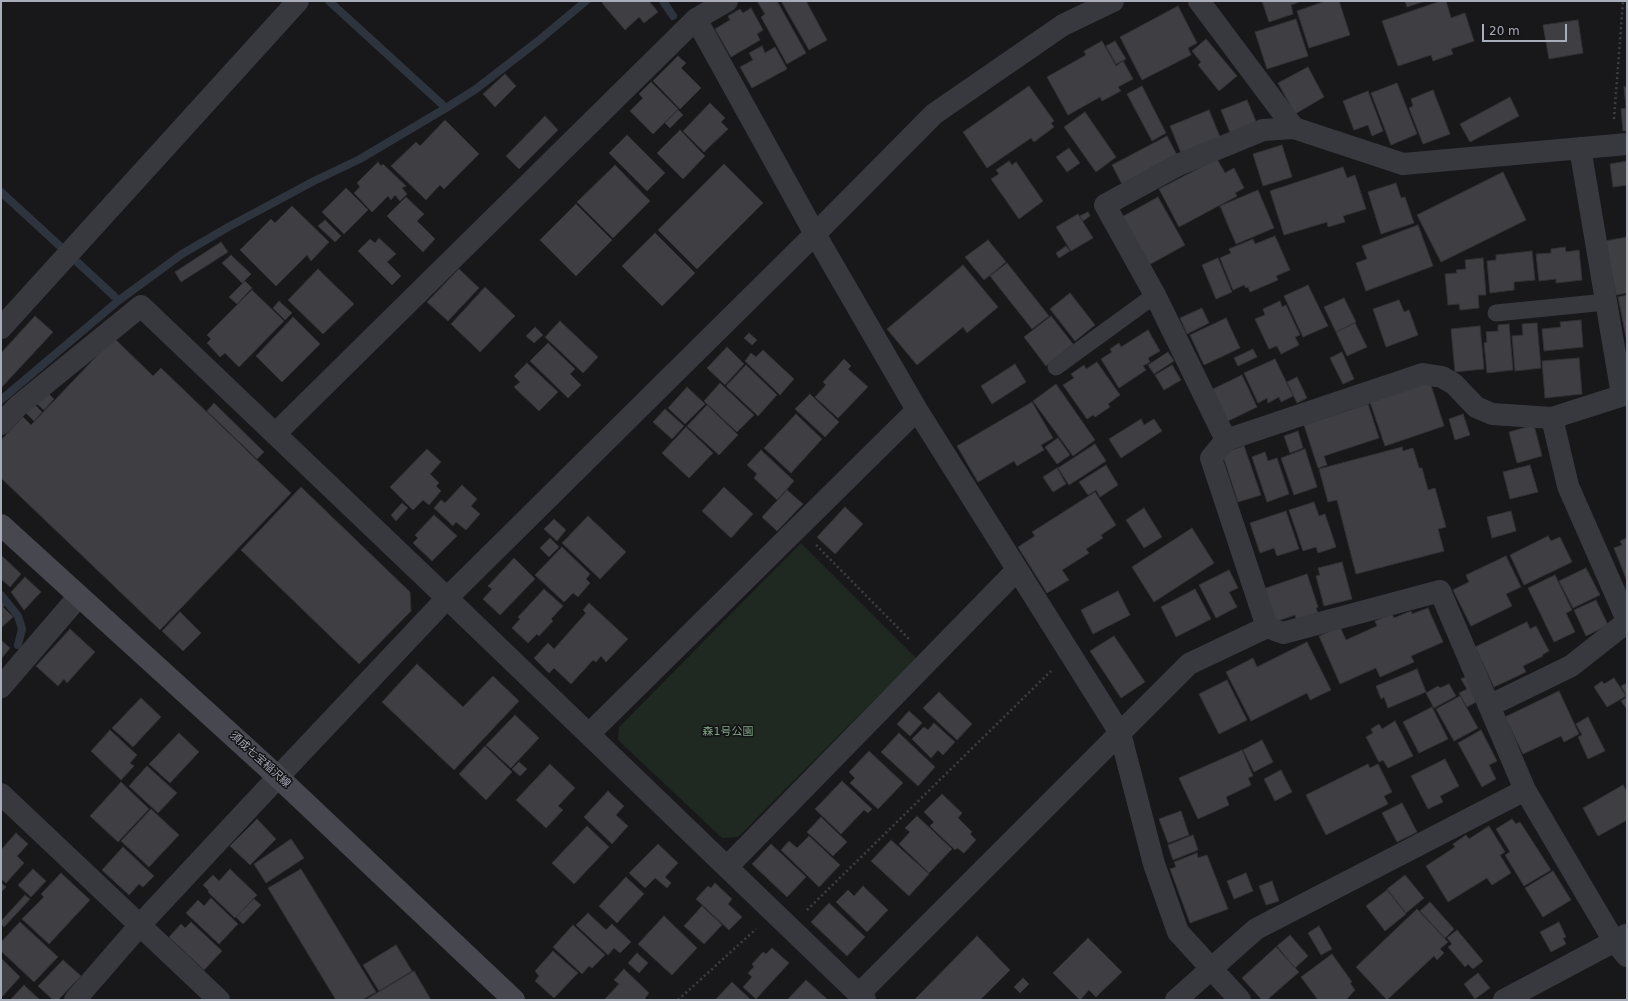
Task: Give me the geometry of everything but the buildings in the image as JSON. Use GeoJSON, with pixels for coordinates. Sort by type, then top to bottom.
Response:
{"type":"FeatureCollection","features":[{"type":"Feature","properties":{"kind":"main road","name":"須成七宝稲沢線"},"geometry":{"type":"LineString","coordinates":[[1,525],[278,776],[514,1000]]}},
{"type":"Feature","properties":{"kind":"street"},"geometry":{"type":"LineString","coordinates":[[1,328],[298,1]]}},
{"type":"Feature","properties":{"kind":"street"},"geometry":{"type":"LineString","coordinates":[[275,434],[696,19],[726,1]]}},
{"type":"Feature","properties":{"kind":"street"},"geometry":{"type":"LineString","coordinates":[[75,1000],[140,925],[278,776],[447,598],[815,234],[934,114],[1063,25],[1113,1]]}},
{"type":"Feature","properties":{"kind":"street"},"geometry":{"type":"LineString","coordinates":[[1199,1],[1294,128]]}},
{"type":"Feature","properties":{"kind":"street"},"geometry":{"type":"LineString","coordinates":[[696,19],[815,234],[916,410],[1120,734],[1154,864],[1178,932],[1240,1000]]}},
{"type":"Feature","properties":{"kind":"street"},"geometry":{"type":"LineString","coordinates":[[1226,440],[1155,295],[1105,205],[1178,165],[1263,130],[1294,128],[1403,164],[1619,145]]}},
{"type":"Feature","properties":{"kind":"street"},"geometry":{"type":"LineString","coordinates":[[1267,627],[1211,458],[1226,440],[1423,374],[1442,377],[1454,384],[1476,407],[1492,414],[1552,418],[1625,395],[1606,302],[1580,148]]}},
{"type":"Feature","properties":{"kind":"street"},"geometry":{"type":"LineString","coordinates":[[1,424],[18,406],[141,306],[862,997],[1189,664],[1267,627],[1283,633],[1440,591],[1525,790],[1623,944],[1504,1000]]}},
{"type":"Feature","properties":{"kind":"street"},"geometry":{"type":"LineString","coordinates":[[589,734],[916,410]]}},
{"type":"Feature","properties":{"kind":"street"},"geometry":{"type":"LineString","coordinates":[[1489,706],[1571,666],[1627,621],[1568,486],[1552,418]]}},
{"type":"Feature","properties":{"kind":"street"},"geometry":{"type":"LineString","coordinates":[[727,867],[1017,570]]}},
{"type":"Feature","properties":{"kind":"street"},"geometry":{"type":"LineString","coordinates":[[1,687],[79,596]]}},
{"type":"Feature","properties":{"kind":"street"},"geometry":{"type":"LineString","coordinates":[[1176,1000],[1210,968],[1256,929],[1525,790]]}},
{"type":"Feature","properties":{"kind":"street"},"geometry":{"type":"LineString","coordinates":[[1,794],[219,1000]]}},
{"type":"Feature","properties":{"kind":"lane"},"geometry":{"type":"LineString","coordinates":[[1056,367],[1155,295]]}},
{"type":"Feature","properties":{"kind":"lane"},"geometry":{"type":"LineString","coordinates":[[1496,313],[1606,302]]}},
{"type":"Feature","properties":{"kind":"path"},"geometry":{"type":"LineString","coordinates":[[1619,145],[1623,1]]}},
{"type":"Feature","properties":{"kind":"path"},"geometry":{"type":"LineString","coordinates":[[798,528],[930,659]]}},
{"type":"Feature","properties":{"kind":"path"},"geometry":{"type":"LineString","coordinates":[[678,1000],[782,920],[1069,653]]}},
{"type":"Feature","properties":{"kind":"green space","name":"森1号公園"},"geometry":{"type":"Polygon","coordinates":[[[801,543],[916,658],[738,837],[722,838],[618,740],[619,727],[801,543]]]}},
{"type":"Feature","properties":{"kind":"waterway"},"geometry":{"type":"LineString","coordinates":[[329,1],[446,108]]}},
{"type":"Feature","properties":{"kind":"waterway"},"geometry":{"type":"LineString","coordinates":[[1,400],[118,301],[182,254],[230,226],[314,181],[360,159],[446,108],[476,89],[538,41],[586,1]]}},
{"type":"Feature","properties":{"kind":"waterway"},"geometry":{"type":"LineString","coordinates":[[663,1],[673,16]]}},
{"type":"Feature","properties":{"kind":"waterway"},"geometry":{"type":"LineString","coordinates":[[1,192],[62,248]]}},
{"type":"Feature","properties":{"kind":"waterway"},"geometry":{"type":"LineString","coordinates":[[75,260],[114,296]]}},
{"type":"Feature","properties":{"kind":"waterway"},"geometry":{"type":"LineString","coordinates":[[1,595],[18,616],[22,629],[18,645]]}}]}
